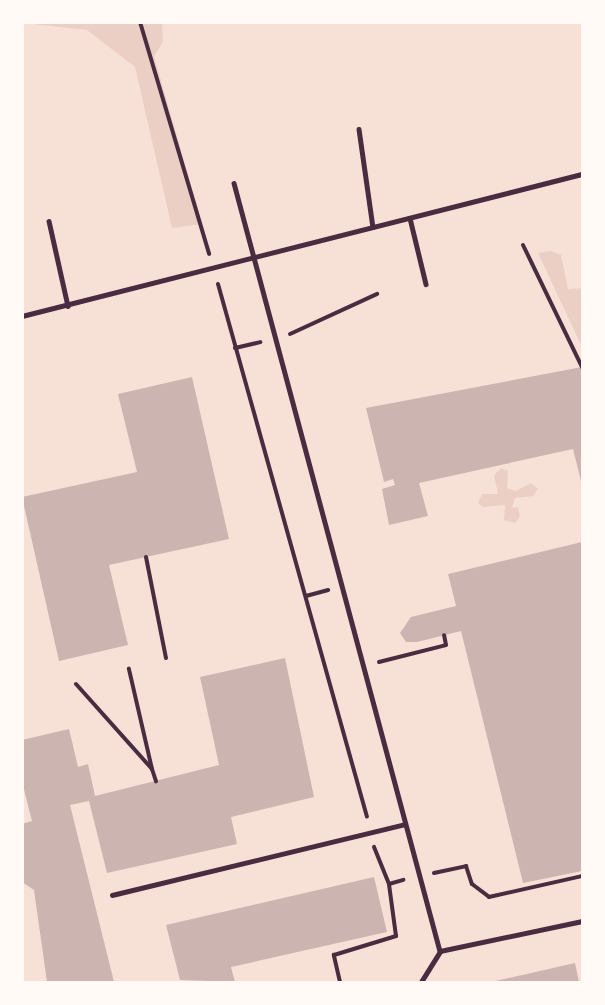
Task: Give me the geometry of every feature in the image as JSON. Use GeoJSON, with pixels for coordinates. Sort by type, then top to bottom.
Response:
{"type":"FeatureCollection","features":[{"type":"Feature","properties":{"kind":"lane"},"geometry":{"type":"LineString","coordinates":[[359,129],[373,228]]}},
{"type":"Feature","properties":{"kind":"lane"},"geometry":{"type":"LineString","coordinates":[[22,316],[256,261],[410,218],[582,174]]}},
{"type":"Feature","properties":{"kind":"lane"},"geometry":{"type":"LineString","coordinates":[[234,183],[440,951]]}},
{"type":"Feature","properties":{"kind":"lane"},"geometry":{"type":"LineString","coordinates":[[410,218],[426,284]]}},
{"type":"Feature","properties":{"kind":"lane"},"geometry":{"type":"LineString","coordinates":[[49,220],[68,306]]}},
{"type":"Feature","properties":{"kind":"lane"},"geometry":{"type":"LineString","coordinates":[[112,895],[405,824]]}},
{"type":"Feature","properties":{"kind":"lane"},"geometry":{"type":"LineString","coordinates":[[421,982],[440,951],[582,921]]}},
{"type":"Feature","properties":{"kind":"path"},"geometry":{"type":"LineString","coordinates":[[140,22],[214,271],[312,620]]}},
{"type":"Feature","properties":{"kind":"path"},"geometry":{"type":"LineString","coordinates":[[523,245],[582,367]]}},
{"type":"Feature","properties":{"kind":"path"},"geometry":{"type":"LineString","coordinates":[[235,348],[277,338],[377,294]]}},
{"type":"Feature","properties":{"kind":"path"},"geometry":{"type":"LineString","coordinates":[[146,557],[166,658]]}},
{"type":"Feature","properties":{"kind":"path"},"geometry":{"type":"LineString","coordinates":[[364,666],[446,645],[444,635]]}},
{"type":"Feature","properties":{"kind":"path"},"geometry":{"type":"LineString","coordinates":[[129,669],[156,781]]}},
{"type":"Feature","properties":{"kind":"path"},"geometry":{"type":"LineString","coordinates":[[76,684],[152,769]]}},
{"type":"Feature","properties":{"kind":"path"},"geometry":{"type":"LineString","coordinates":[[390,884],[466,866],[472,884],[489,897],[582,876]]}},
{"type":"Feature","properties":{"kind":"shaded area"},"geometry":{"type":"Polygon","coordinates":[[[23,23],[162,23],[163,42],[154,56],[202,224],[172,228],[135,67],[87,30],[23,23]]]}},
{"type":"Feature","properties":{"kind":"shaded area"},"geometry":{"type":"Polygon","coordinates":[[[551,251],[561,255],[568,289],[582,288],[582,347],[538,253],[551,251]]]}},
{"type":"Feature","properties":{"kind":"shaded area"},"geometry":{"type":"Polygon","coordinates":[[[501,468],[508,471],[507,488],[516,491],[531,483],[538,489],[533,496],[515,498],[512,508],[518,507],[520,517],[515,523],[504,520],[505,505],[483,507],[478,503],[482,494],[498,494],[494,475],[501,468]]]}},
{"type":"Feature","properties":{"kind":"building"},"geometry":{"type":"Polygon","coordinates":[[[582,367],[582,485],[573,449],[419,483],[428,516],[389,525],[382,489],[395,485],[393,479],[384,482],[366,408],[582,367]]]}},
{"type":"Feature","properties":{"kind":"building"},"geometry":{"type":"Polygon","coordinates":[[[192,377],[229,539],[109,565],[128,645],[59,661],[22,497],[137,472],[118,394],[192,377]]]}},
{"type":"Feature","properties":{"kind":"building"},"geometry":{"type":"Polygon","coordinates":[[[582,542],[582,871],[523,883],[461,631],[417,642],[406,642],[400,633],[411,617],[456,606],[448,574],[582,542]]]}},
{"type":"Feature","properties":{"kind":"building"},"geometry":{"type":"Polygon","coordinates":[[[285,658],[314,797],[231,817],[237,844],[107,873],[89,801],[70,805],[114,982],[47,982],[34,890],[22,882],[22,824],[32,821],[22,782],[22,740],[69,729],[78,767],[88,764],[95,796],[219,765],[200,677],[285,658]]]}},
{"type":"Feature","properties":{"kind":"building"},"geometry":{"type":"Polygon","coordinates":[[[374,877],[387,932],[231,967],[235,982],[180,980],[166,925],[374,877]]]}},
{"type":"Feature","properties":{"kind":"building"},"geometry":{"type":"Polygon","coordinates":[[[575,963],[579,982],[491,982],[575,963]]]}}]}
